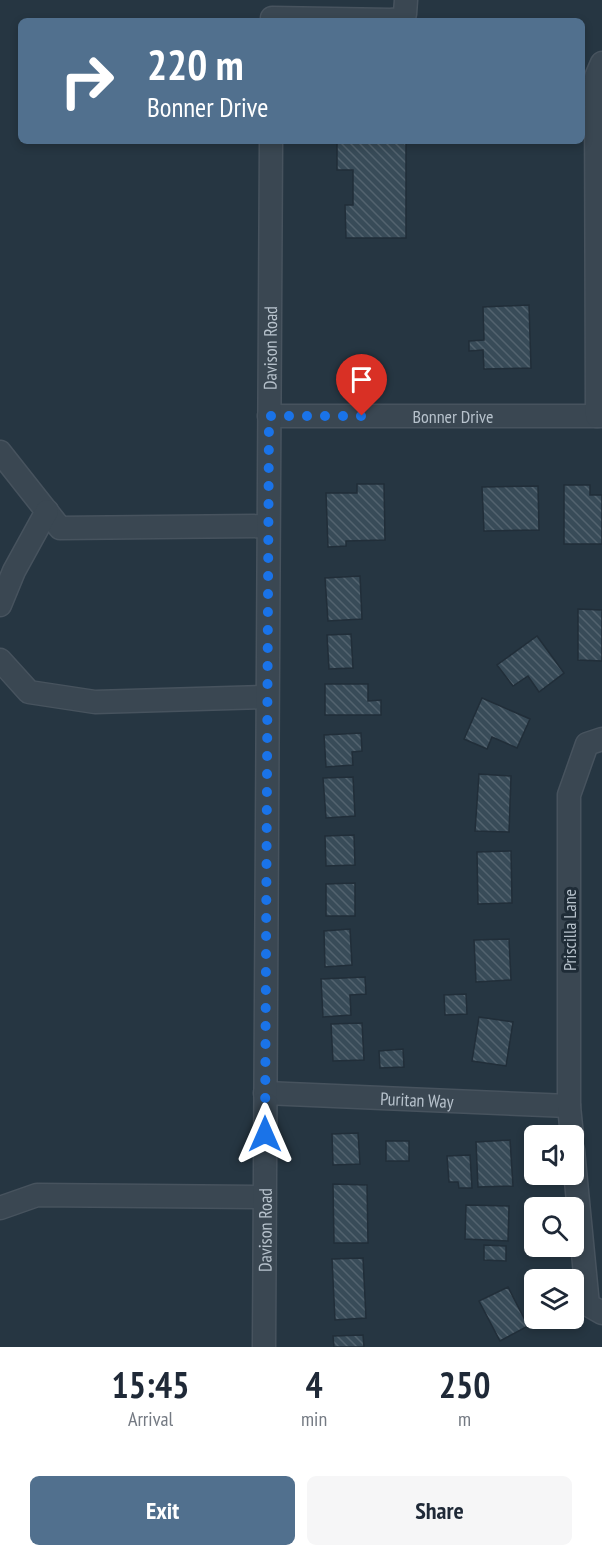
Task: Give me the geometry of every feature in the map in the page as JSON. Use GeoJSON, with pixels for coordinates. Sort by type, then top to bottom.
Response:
{"type":"FeatureCollection","features":[{"type":"Feature","properties":{"kind":"street"},"geometry":{"type":"LineString","coordinates":[[402,18],[405,14],[406,0]]}},
{"type":"Feature","properties":{"kind":"street"},"geometry":{"type":"LineString","coordinates":[[272,13],[358,18]]}},
{"type":"Feature","properties":{"kind":"street"},"geometry":{"type":"LineString","coordinates":[[599,416],[596,77],[602,63]]}},
{"type":"Feature","properties":{"kind":"street","name":"Davison Road"},"geometry":{"type":"LineString","coordinates":[[264,1347],[271,144]]}},
{"type":"Feature","properties":{"kind":"street","name":"Bonner Drive"},"geometry":{"type":"LineString","coordinates":[[269,416],[599,416]]}},
{"type":"Feature","properties":{"kind":"street"},"geometry":{"type":"LineString","coordinates":[[0,452],[60,528],[268,526]]}},
{"type":"Feature","properties":{"kind":"street"},"geometry":{"type":"LineString","coordinates":[[0,605],[14,571],[47,511]]}},
{"type":"Feature","properties":{"kind":"street"},"geometry":{"type":"LineString","coordinates":[[0,660],[29,692],[95,702],[267,698]]}},
{"type":"Feature","properties":{"kind":"street","name":"Priscilla Lane"},"geometry":{"type":"LineString","coordinates":[[571,1125],[568,1106],[569,795],[587,744],[602,739]]}},
{"type":"Feature","properties":{"kind":"street","name":"Puritan Way"},"geometry":{"type":"LineString","coordinates":[[265,1093],[568,1106]]}},
{"type":"Feature","properties":{"kind":"street"},"geometry":{"type":"LineString","coordinates":[[576,1185],[588,1305],[602,1313]]}},
{"type":"Feature","properties":{"kind":"street"},"geometry":{"type":"LineString","coordinates":[[0,1208],[37,1195],[264,1197]]}},
{"type":"Feature","properties":{"kind":"building"},"geometry":{"type":"Polygon","coordinates":[[[337,144],[406,144],[406,238],[346,238],[345,205],[353,205],[353,170],[337,170],[337,144]]]}},
{"type":"Feature","properties":{"kind":"building"},"geometry":{"type":"Polygon","coordinates":[[[529,305],[531,368],[484,369],[483,350],[469,351],[469,341],[484,340],[483,307],[529,305]]]}},
{"type":"Feature","properties":{"kind":"building"},"geometry":{"type":"Polygon","coordinates":[[[357,484],[384,484],[385,540],[346,541],[346,546],[328,547],[326,493],[357,493],[357,484]]]}},
{"type":"Feature","properties":{"kind":"building"},"geometry":{"type":"Polygon","coordinates":[[[564,485],[590,485],[590,495],[602,495],[602,544],[564,544],[564,485]]]}},
{"type":"Feature","properties":{"kind":"building"},"geometry":{"type":"Polygon","coordinates":[[[538,486],[539,530],[484,531],[482,487],[538,486]]]}},
{"type":"Feature","properties":{"kind":"building"},"geometry":{"type":"Polygon","coordinates":[[[360,576],[362,619],[328,621],[325,578],[360,576]]]}},
{"type":"Feature","properties":{"kind":"building"},"geometry":{"type":"Polygon","coordinates":[[[578,609],[602,610],[602,661],[578,660],[578,609]]]}},
{"type":"Feature","properties":{"kind":"building"},"geometry":{"type":"Polygon","coordinates":[[[351,634],[353,668],[329,669],[327,635],[351,634]]]}},
{"type":"Feature","properties":{"kind":"building"},"geometry":{"type":"Polygon","coordinates":[[[537,636],[564,673],[539,692],[528,676],[513,686],[497,665],[537,636]]]}},
{"type":"Feature","properties":{"kind":"building"},"geometry":{"type":"Polygon","coordinates":[[[325,684],[368,684],[368,701],[381,700],[381,715],[325,715],[325,684]]]}},
{"type":"Feature","properties":{"kind":"building"},"geometry":{"type":"Polygon","coordinates":[[[482,698],[530,719],[517,748],[492,737],[487,749],[464,739],[482,698]]]}},
{"type":"Feature","properties":{"kind":"building"},"geometry":{"type":"Polygon","coordinates":[[[361,733],[362,751],[352,752],[353,765],[326,767],[324,735],[361,733]]]}},
{"type":"Feature","properties":{"kind":"building"},"geometry":{"type":"Polygon","coordinates":[[[479,774],[511,776],[509,832],[475,831],[479,774]]]}},
{"type":"Feature","properties":{"kind":"building"},"geometry":{"type":"Polygon","coordinates":[[[353,777],[355,816],[326,818],[323,778],[353,777]]]}},
{"type":"Feature","properties":{"kind":"building"},"geometry":{"type":"Polygon","coordinates":[[[354,835],[355,865],[326,866],[325,836],[354,835]]]}},
{"type":"Feature","properties":{"kind":"building"},"geometry":{"type":"Polygon","coordinates":[[[511,851],[512,903],[478,904],[477,852],[511,851]]]}},
{"type":"Feature","properties":{"kind":"building"},"geometry":{"type":"Polygon","coordinates":[[[355,883],[355,916],[326,916],[326,884],[355,883]]]}},
{"type":"Feature","properties":{"kind":"building"},"geometry":{"type":"Polygon","coordinates":[[[350,929],[352,965],[325,967],[324,931],[350,929]]]}},
{"type":"Feature","properties":{"kind":"building"},"geometry":{"type":"Polygon","coordinates":[[[509,939],[511,980],[476,982],[474,940],[509,939]]]}},
{"type":"Feature","properties":{"kind":"building"},"geometry":{"type":"Polygon","coordinates":[[[365,977],[366,994],[350,995],[351,1015],[323,1017],[321,979],[365,977]]]}},
{"type":"Feature","properties":{"kind":"building"},"geometry":{"type":"Polygon","coordinates":[[[466,994],[467,1014],[445,1015],[444,995],[466,994]]]}},
{"type":"Feature","properties":{"kind":"building"},"geometry":{"type":"Polygon","coordinates":[[[479,1017],[513,1022],[506,1066],[472,1061],[479,1017]]]}},
{"type":"Feature","properties":{"kind":"building"},"geometry":{"type":"Polygon","coordinates":[[[362,1023],[364,1060],[333,1061],[331,1024],[362,1023]]]}},
{"type":"Feature","properties":{"kind":"building"},"geometry":{"type":"Polygon","coordinates":[[[403,1049],[404,1067],[380,1068],[379,1051],[403,1049]]]}},
{"type":"Feature","properties":{"kind":"building"},"geometry":{"type":"Polygon","coordinates":[[[358,1133],[360,1164],[333,1165],[332,1134],[358,1133]]]}},
{"type":"Feature","properties":{"kind":"building"},"geometry":{"type":"Polygon","coordinates":[[[510,1140],[513,1186],[478,1187],[476,1142],[510,1140]]]}},
{"type":"Feature","properties":{"kind":"building"},"geometry":{"type":"Polygon","coordinates":[[[386,1141],[409,1141],[409,1161],[386,1161],[386,1141]]]}},
{"type":"Feature","properties":{"kind":"building"},"geometry":{"type":"Polygon","coordinates":[[[470,1155],[472,1188],[459,1188],[458,1182],[449,1182],[447,1156],[470,1155]]]}},
{"type":"Feature","properties":{"kind":"building"},"geometry":{"type":"Polygon","coordinates":[[[333,1184],[367,1185],[368,1243],[334,1243],[333,1184]]]}},
{"type":"Feature","properties":{"kind":"building"},"geometry":{"type":"Polygon","coordinates":[[[466,1205],[509,1206],[508,1241],[465,1239],[466,1205]]]}},
{"type":"Feature","properties":{"kind":"building"},"geometry":{"type":"Polygon","coordinates":[[[484,1245],[506,1246],[506,1261],[484,1260],[484,1245]]]}},
{"type":"Feature","properties":{"kind":"building"},"geometry":{"type":"Polygon","coordinates":[[[363,1258],[366,1318],[335,1320],[332,1259],[363,1258]]]}},
{"type":"Feature","properties":{"kind":"building"},"geometry":{"type":"Polygon","coordinates":[[[508,1287],[524,1318],[524,1328],[500,1341],[479,1301],[508,1287]]]}},
{"type":"Feature","properties":{"kind":"building"},"geometry":{"type":"Polygon","coordinates":[[[363,1335],[364,1347],[334,1347],[333,1336],[363,1335]]]}},
{"type":"Feature","properties":{"kind":"route"},"geometry":{"type":"LineString","coordinates":[[265,1134],[269,416],[362,416]]}}]}
